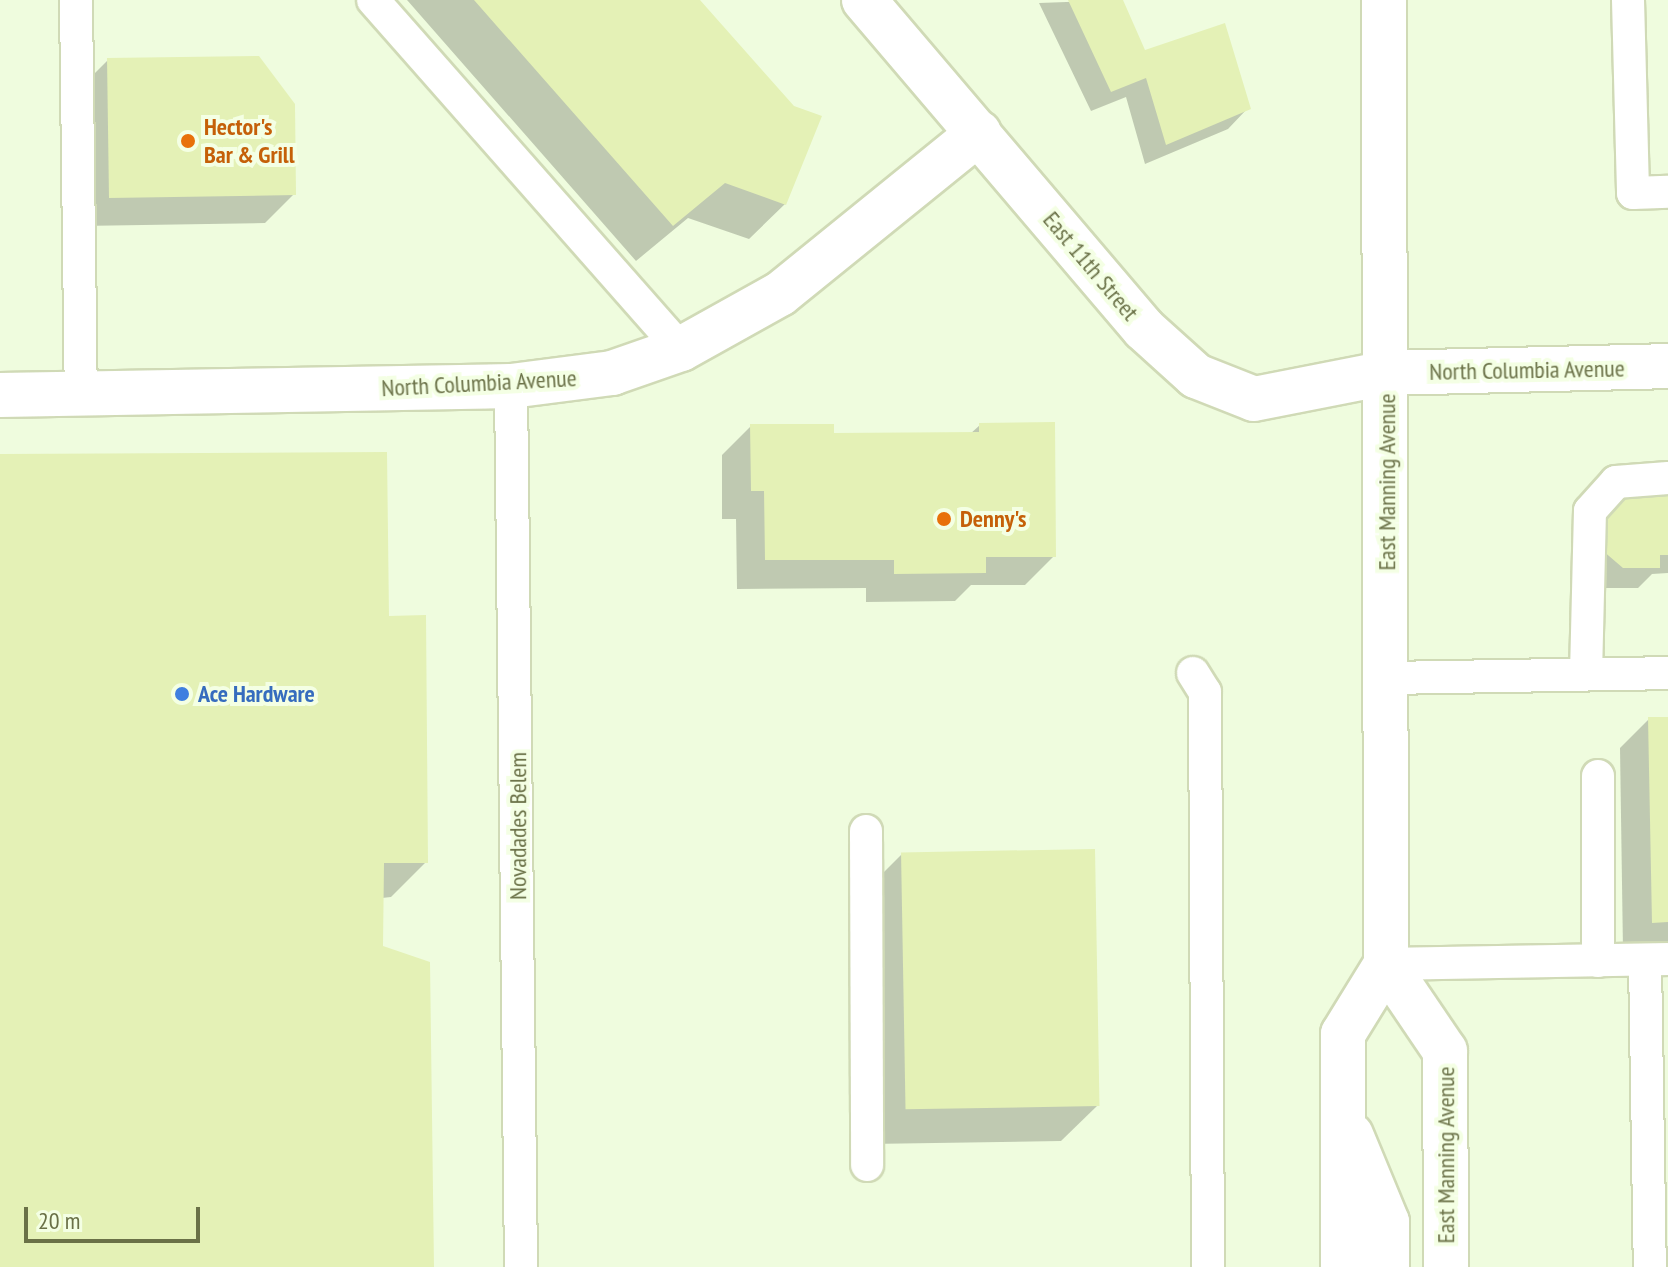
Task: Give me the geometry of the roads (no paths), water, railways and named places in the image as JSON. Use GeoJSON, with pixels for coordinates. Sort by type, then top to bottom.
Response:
{"type":"FeatureCollection","features":[{"type":"Feature","properties":{"kind":"main road","name":"East 11th Street"},"geometry":{"type":"LineString","coordinates":[[864,0],[1144,329],[1196,376],[1254,399],[1386,373]]}},
{"type":"Feature","properties":{"kind":"main road","name":"East Manning Avenue"},"geometry":{"type":"LineString","coordinates":[[1384,0],[1388,678],[1386,964],[1445,1051],[1446,1267]]}},
{"type":"Feature","properties":{"kind":"main road","name":"North Columbia Avenue"},"geometry":{"type":"LineString","coordinates":[[0,395],[511,386],[612,373],[681,349],[780,294],[979,133]]}},
{"type":"Feature","properties":{"kind":"main road","name":"North Columbia Avenue"},"geometry":{"type":"LineString","coordinates":[[1386,373],[1668,366]]}},
{"type":"Feature","properties":{"kind":"main road"},"geometry":{"type":"LineString","coordinates":[[1343,1267],[1343,1034],[1386,964]]}},
{"type":"Feature","properties":{"kind":"main road"},"geometry":{"type":"LineString","coordinates":[[1343,1114],[1387,1222],[1387,1267]]}},
{"type":"Feature","properties":{"kind":"lane"},"geometry":{"type":"LineString","coordinates":[[76,0],[81,394]]}},
{"type":"Feature","properties":{"kind":"lane"},"geometry":{"type":"LineString","coordinates":[[373,0],[681,349]]}},
{"type":"Feature","properties":{"kind":"lane"},"geometry":{"type":"LineString","coordinates":[[1628,0],[1633,193],[1668,192]]}},
{"type":"Feature","properties":{"kind":"lane","name":"Novadades Belem"},"geometry":{"type":"LineString","coordinates":[[511,386],[521,1267]]}},
{"type":"Feature","properties":{"kind":"lane"},"geometry":{"type":"LineString","coordinates":[[1586,674],[1590,511],[1616,482],[1668,478]]}},
{"type":"Feature","properties":{"kind":"lane"},"geometry":{"type":"LineString","coordinates":[[1193,673],[1206,708],[1208,1267]]}},
{"type":"Feature","properties":{"kind":"lane"},"geometry":{"type":"LineString","coordinates":[[1388,678],[1668,673]]}},
{"type":"Feature","properties":{"kind":"lane"},"geometry":{"type":"LineString","coordinates":[[1598,776],[1598,961]]}},
{"type":"Feature","properties":{"kind":"lane"},"geometry":{"type":"LineString","coordinates":[[866,831],[867,1165]]}},
{"type":"Feature","properties":{"kind":"lane"},"geometry":{"type":"LineString","coordinates":[[1386,964],[1656,960],[1650,1267]]}},
{"type":"Feature","properties":{"kind":"place","name":"Hector's Bar & Grill"},"geometry":{"type":"Point","coordinates":[188,141]}},
{"type":"Feature","properties":{"kind":"place","name":"Denny's"},"geometry":{"type":"Point","coordinates":[944,519]}},
{"type":"Feature","properties":{"kind":"place","name":"Ace Hardware"},"geometry":{"type":"Point","coordinates":[182,694]}}]}
